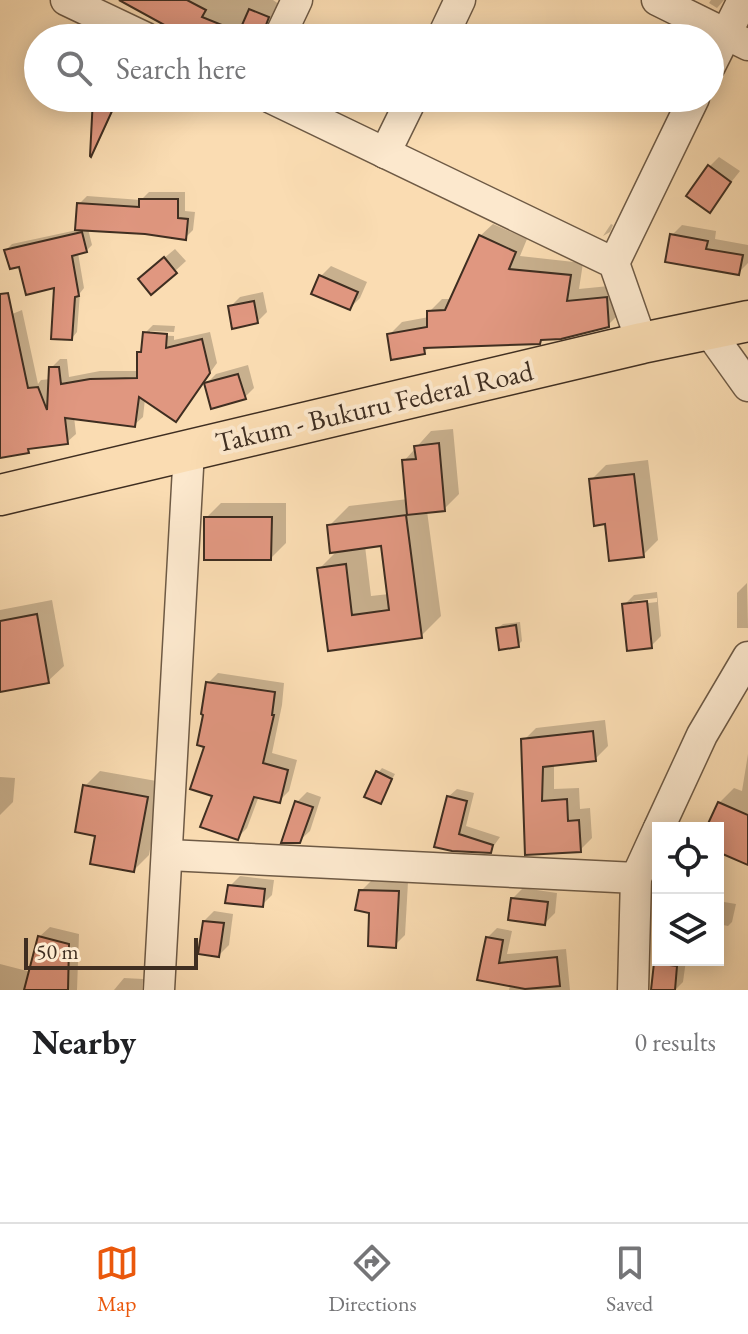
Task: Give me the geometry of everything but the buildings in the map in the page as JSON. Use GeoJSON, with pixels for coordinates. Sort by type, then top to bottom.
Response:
{"type":"FeatureCollection","features":[{"type":"Feature","properties":{"kind":"main road","name":"Takum - Bukuru Federal Road"},"geometry":{"type":"LineString","coordinates":[[0,495],[642,343],[748,321]]}},
{"type":"Feature","properties":{"kind":"street"},"geometry":{"type":"LineString","coordinates":[[66,0],[117,24]]}},
{"type":"Feature","properties":{"kind":"street"},"geometry":{"type":"LineString","coordinates":[[286,24],[297,0]]}},
{"type":"Feature","properties":{"kind":"street"},"geometry":{"type":"LineString","coordinates":[[449,24],[460,0]]}},
{"type":"Feature","properties":{"kind":"street"},"geometry":{"type":"LineString","coordinates":[[657,0],[706,24]]}},
{"type":"Feature","properties":{"kind":"street"},"geometry":{"type":"LineString","coordinates":[[737,39],[743,0]]}},
{"type":"Feature","properties":{"kind":"street"},"geometry":{"type":"LineString","coordinates":[[300,112],[614,263],[642,343]]}},
{"type":"Feature","properties":{"kind":"street"},"geometry":{"type":"LineString","coordinates":[[385,153],[405,112]]}},
{"type":"Feature","properties":{"kind":"street"},"geometry":{"type":"LineString","coordinates":[[614,263],[687,112]]}},
{"type":"Feature","properties":{"kind":"street"},"geometry":{"type":"LineString","coordinates":[[708,330],[748,386]]}},
{"type":"Feature","properties":{"kind":"street"},"geometry":{"type":"LineString","coordinates":[[159,990],[189,450]]}},
{"type":"Feature","properties":{"kind":"street"},"geometry":{"type":"LineString","coordinates":[[661,822],[702,735],[748,657]]}},
{"type":"Feature","properties":{"kind":"street"},"geometry":{"type":"LineString","coordinates":[[633,990],[636,878],[652,842]]}},
{"type":"Feature","properties":{"kind":"street"},"geometry":{"type":"LineString","coordinates":[[168,855],[636,878]]}}]}
